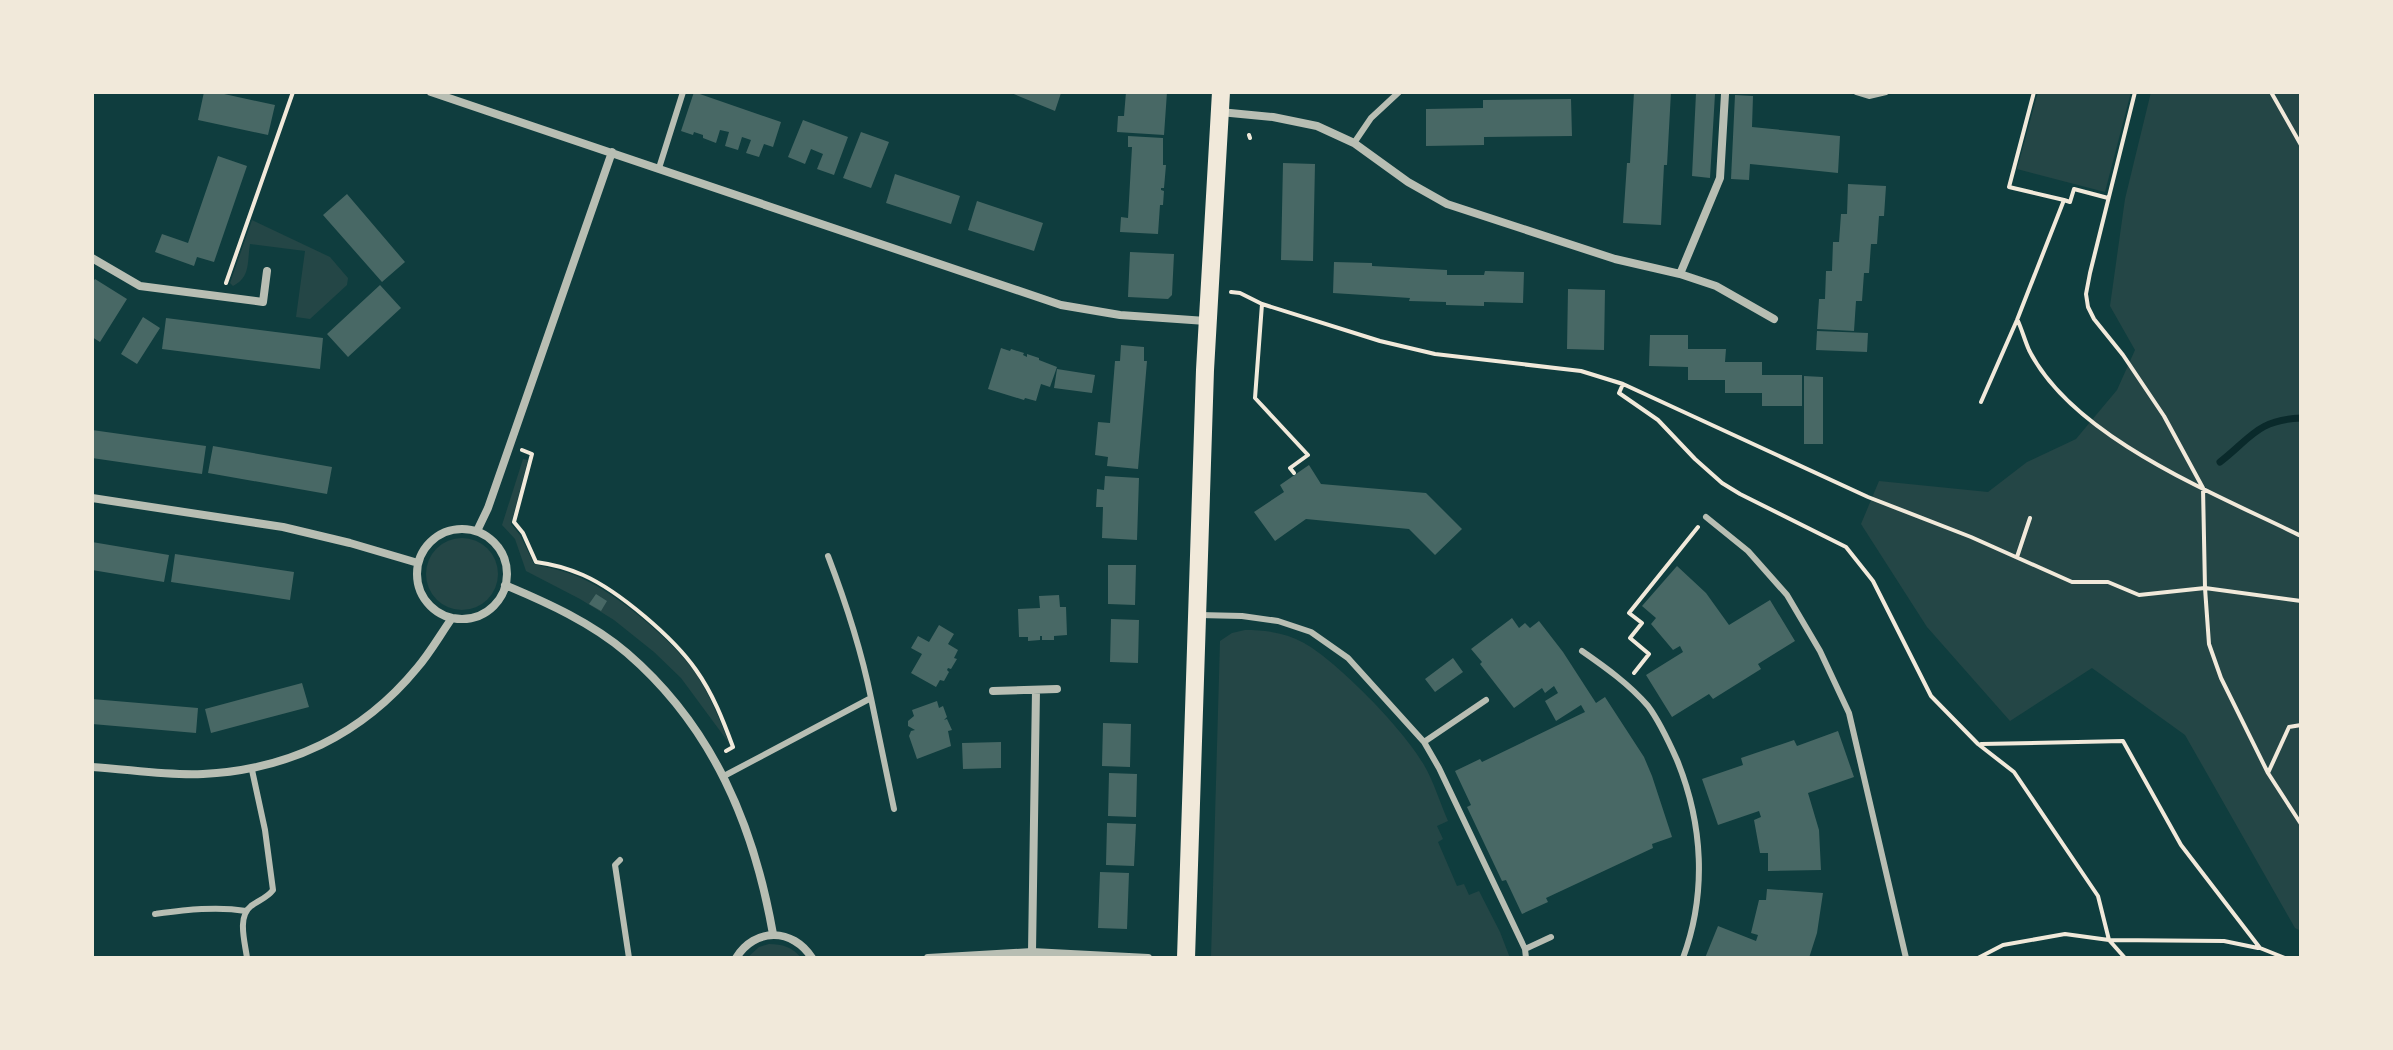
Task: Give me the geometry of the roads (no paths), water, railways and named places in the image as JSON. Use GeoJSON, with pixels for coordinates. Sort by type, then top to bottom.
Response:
{"type":"FeatureCollection","features":[{"type":"Feature","properties":{"kind":"main road"},"geometry":{"type":"LineString","coordinates":[[1186,958],[1207,321],[1221,92]]}},
{"type":"Feature","properties":{"kind":"street"},"geometry":{"type":"LineString","coordinates":[[431,92],[1061,305],[1120,315],[1207,321]]}},
{"type":"Feature","properties":{"kind":"street"},"geometry":{"type":"LineString","coordinates":[[1680,274],[1720,178],[1725,94]]}},
{"type":"Feature","properties":{"kind":"street"},"geometry":{"type":"LineString","coordinates":[[1220,112],[1273,117],[1317,126],[1354,143],[1408,182],[1447,204],[1615,259],[1716,286],[1774,319]]}},
{"type":"Feature","properties":{"kind":"street"},"geometry":{"type":"LineString","coordinates":[[477,531],[612,152]]}},
{"type":"Feature","properties":{"kind":"street"},"geometry":{"type":"LineString","coordinates":[[92,258],[140,286],[263,302],[267,271]]}},
{"type":"Feature","properties":{"kind":"street"},"geometry":{"type":"LineString","coordinates":[[92,498],[283,527],[418,563]]}},
{"type":"Feature","properties":{"kind":"street"},"geometry":{"type":"LineString","coordinates":[[453,529],[477,531],[498,547],[507,572],[505,585],[491,608],[466,619],[452,618],[439,613],[420,591],[418,563],[422,551],[441,533],[453,529]]}},
{"type":"Feature","properties":{"kind":"street"},"geometry":{"type":"LineString","coordinates":[[505,585],[545,601],[626,652],[660,684],[697,729],[724,776],[744,822],[763,878],[773,934]]}},
{"type":"Feature","properties":{"kind":"street"},"geometry":{"type":"LineString","coordinates":[[92,767],[200,775],[252,770],[294,757],[341,735],[380,707],[417,668],[452,618]]}},
{"type":"Feature","properties":{"kind":"street"},"geometry":{"type":"LineString","coordinates":[[993,691],[1057,689]]}},
{"type":"Feature","properties":{"kind":"street"},"geometry":{"type":"LineString","coordinates":[[1032,952],[1036,690]]}},
{"type":"Feature","properties":{"kind":"street"},"geometry":{"type":"LineString","coordinates":[[736,958],[747,944],[773,934],[796,941],[812,958]]}},
{"type":"Feature","properties":{"kind":"street"},"geometry":{"type":"LineString","coordinates":[[928,958],[1032,952],[1148,958]]}},
{"type":"Feature","properties":{"kind":"lane"},"geometry":{"type":"LineString","coordinates":[[659,168],[683,92]]}},
{"type":"Feature","properties":{"kind":"lane"},"geometry":{"type":"LineString","coordinates":[[1354,143],[1371,118],[1399,92]]}},
{"type":"Feature","properties":{"kind":"lane"},"geometry":{"type":"LineString","coordinates":[[1856,92],[1869,96],[1886,92]]}},
{"type":"Feature","properties":{"kind":"lane"},"geometry":{"type":"LineString","coordinates":[[1706,517],[1748,551],[1787,595],[1820,651],[1849,713],[1906,958]]}},
{"type":"Feature","properties":{"kind":"lane"},"geometry":{"type":"LineString","coordinates":[[828,556],[864,660],[894,809]]}},
{"type":"Feature","properties":{"kind":"lane"},"geometry":{"type":"LineString","coordinates":[[1196,615],[1278,621],[1311,632],[1348,658],[1424,742],[1525,949],[1526,958]]}},
{"type":"Feature","properties":{"kind":"lane"},"geometry":{"type":"LineString","coordinates":[[1582,651],[1625,684],[1651,710],[1670,745],[1691,802],[1698,832],[1700,876],[1698,903],[1683,958]]}},
{"type":"Feature","properties":{"kind":"lane"},"geometry":{"type":"LineString","coordinates":[[724,776],[871,698]]}},
{"type":"Feature","properties":{"kind":"lane"},"geometry":{"type":"LineString","coordinates":[[1424,742],[1486,700]]}},
{"type":"Feature","properties":{"kind":"lane"},"geometry":{"type":"LineString","coordinates":[[247,958],[244,914],[273,890],[265,830],[252,770]]}},
{"type":"Feature","properties":{"kind":"lane"},"geometry":{"type":"LineString","coordinates":[[620,860],[615,865],[629,958]]}},
{"type":"Feature","properties":{"kind":"lane"},"geometry":{"type":"LineString","coordinates":[[155,914],[202,908],[246,911]]}},
{"type":"Feature","properties":{"kind":"lane"},"geometry":{"type":"LineString","coordinates":[[1525,949],[1551,937]]}},
{"type":"Feature","properties":{"kind":"waterway"},"geometry":{"type":"LineString","coordinates":[[2220,462],[2264,426],[2301,418]]}}]}
